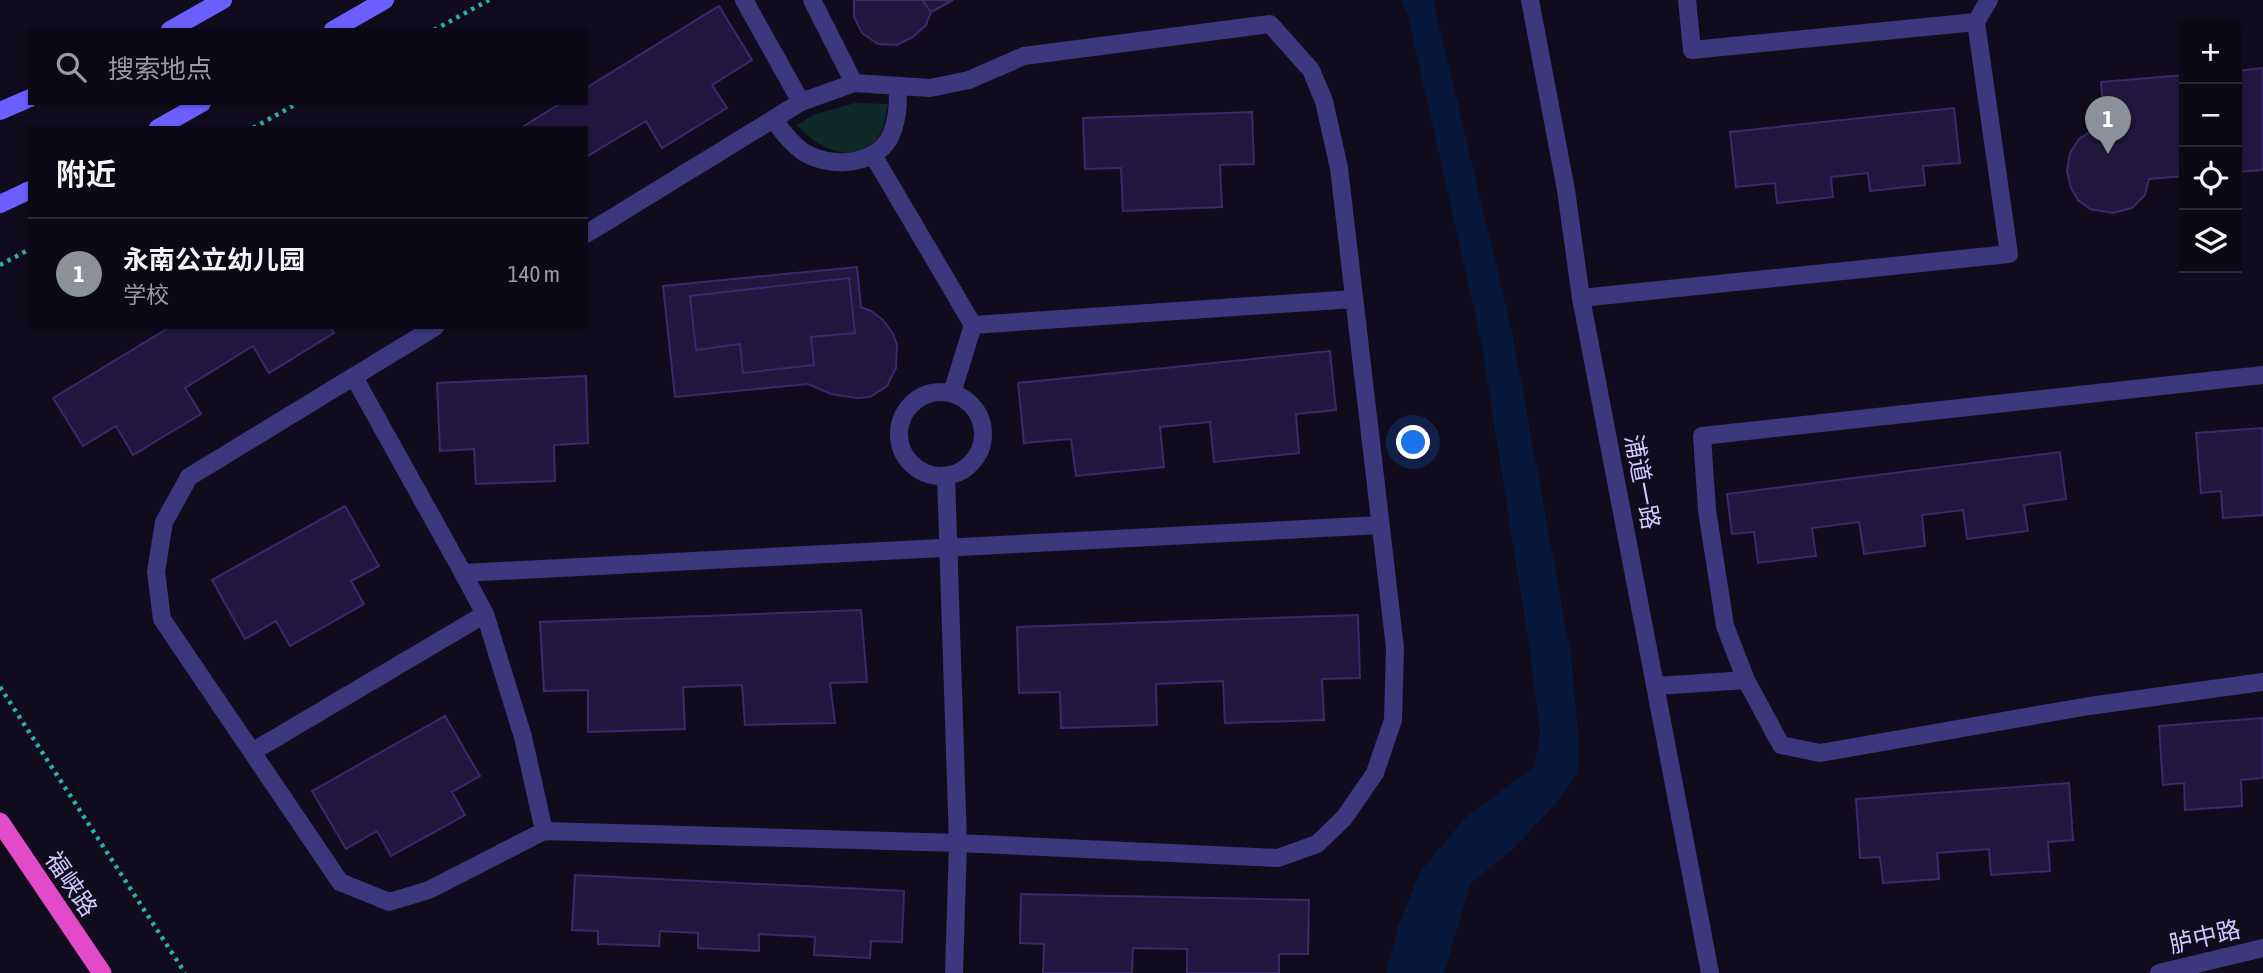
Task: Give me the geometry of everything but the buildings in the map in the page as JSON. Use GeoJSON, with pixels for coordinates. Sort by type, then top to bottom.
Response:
{"type":"FeatureCollection","features":[{"type":"Feature","properties":{"kind":"highway","name":"福峡路"},"geometry":{"type":"LineString","coordinates":[[0,822],[102,973]]}},
{"type":"Feature","properties":{"kind":"main road"},"geometry":{"type":"LineString","coordinates":[[174,28],[223,0]]}},
{"type":"Feature","properties":{"kind":"main road"},"geometry":{"type":"LineString","coordinates":[[336,28],[386,0]]}},
{"type":"Feature","properties":{"kind":"main road"},"geometry":{"type":"LineString","coordinates":[[0,111],[28,99]]}},
{"type":"Feature","properties":{"kind":"main road"},"geometry":{"type":"LineString","coordinates":[[162,126],[198,105]]}},
{"type":"Feature","properties":{"kind":"main road"},"geometry":{"type":"LineString","coordinates":[[0,204],[28,191]]}},
{"type":"Feature","properties":{"kind":"street"},"geometry":{"type":"LineString","coordinates":[[744,0],[801,102]]}},
{"type":"Feature","properties":{"kind":"street"},"geometry":{"type":"LineString","coordinates":[[811,0],[854,83]]}},
{"type":"Feature","properties":{"kind":"street","name":"浦道一路"},"geometry":{"type":"LineString","coordinates":[[1530,0],[1566,190],[1581,298],[1710,973]]}},
{"type":"Feature","properties":{"kind":"street"},"geometry":{"type":"LineString","coordinates":[[1687,0],[1692,50],[1976,22]]}},
{"type":"Feature","properties":{"kind":"street"},"geometry":{"type":"LineString","coordinates":[[1581,298],[2008,254],[1976,22],[1989,0]]}},
{"type":"Feature","properties":{"kind":"street"},"geometry":{"type":"LineString","coordinates":[[432,329],[189,477],[164,522],[156,572],[162,619],[340,882],[389,902],[429,890],[544,831],[958,843],[1278,858],[1317,844],[1344,818],[1375,773],[1393,720],[1395,648],[1339,168],[1324,101],[1311,70],[1270,23],[1024,55],[968,80],[930,88],[854,83],[801,102],[588,233]]}},
{"type":"Feature","properties":{"kind":"street"},"geometry":{"type":"LineString","coordinates":[[773,119],[790,142],[804,153],[825,161],[850,162],[873,155],[888,140],[895,125],[898,86]]}},
{"type":"Feature","properties":{"kind":"street"},"geometry":{"type":"LineString","coordinates":[[873,155],[973,325],[952,393]]}},
{"type":"Feature","properties":{"kind":"street"},"geometry":{"type":"LineString","coordinates":[[973,325],[1354,299]]}},
{"type":"Feature","properties":{"kind":"street"},"geometry":{"type":"LineString","coordinates":[[2263,375],[1702,436],[1707,510],[1726,626],[1746,680],[1781,745],[1820,752],[2089,706],[2263,682]]}},
{"type":"Feature","properties":{"kind":"street"},"geometry":{"type":"LineString","coordinates":[[354,377],[485,614],[523,737],[544,831]]}},
{"type":"Feature","properties":{"kind":"street"},"geometry":{"type":"LineString","coordinates":[[952,393],[975,410],[981,423],[979,451],[971,463],[960,471],[946,475],[933,475],[909,462],[898,438],[899,424],[905,411],[913,401],[925,394],[952,393]]}},
{"type":"Feature","properties":{"kind":"street"},"geometry":{"type":"LineString","coordinates":[[946,475],[958,843],[954,973]]}},
{"type":"Feature","properties":{"kind":"street"},"geometry":{"type":"LineString","coordinates":[[463,573],[1381,525]]}},
{"type":"Feature","properties":{"kind":"street"},"geometry":{"type":"LineString","coordinates":[[252,752],[485,614]]}},
{"type":"Feature","properties":{"kind":"street"},"geometry":{"type":"LineString","coordinates":[[1656,686],[1746,680]]}},
{"type":"Feature","properties":{"kind":"street","name":"胪中路"},"geometry":{"type":"LineString","coordinates":[[2159,973],[2263,948]]}},
{"type":"Feature","properties":{"kind":"path"},"geometry":{"type":"LineString","coordinates":[[438,28],[489,0]]}},
{"type":"Feature","properties":{"kind":"path"},"geometry":{"type":"LineString","coordinates":[[257,126],[294,105]]}},
{"type":"Feature","properties":{"kind":"path"},"geometry":{"type":"LineString","coordinates":[[0,265],[28,250]]}},
{"type":"Feature","properties":{"kind":"path"},"geometry":{"type":"LineString","coordinates":[[0,687],[185,973]]}},
{"type":"Feature","properties":{"kind":"green space"},"geometry":{"type":"Polygon","coordinates":[[[855,103],[888,104],[881,133],[875,141],[855,152],[823,146],[797,125],[813,115],[855,103]]]}},
{"type":"Feature","properties":{"kind":"water"},"geometry":{"type":"Polygon","coordinates":[[[1401,0],[1433,0],[1512,332],[1571,656],[1578,734],[1578,773],[1551,809],[1513,849],[1470,884],[1444,973],[1386,973],[1398,927],[1420,872],[1465,818],[1534,767],[1540,735],[1532,665],[1481,340],[1408,16],[1401,0]]]}},
{"type":"Feature","properties":{"kind":"place","name":"永南公立幼儿园"},"geometry":{"type":"Point","coordinates":[2108,154]}}]}
